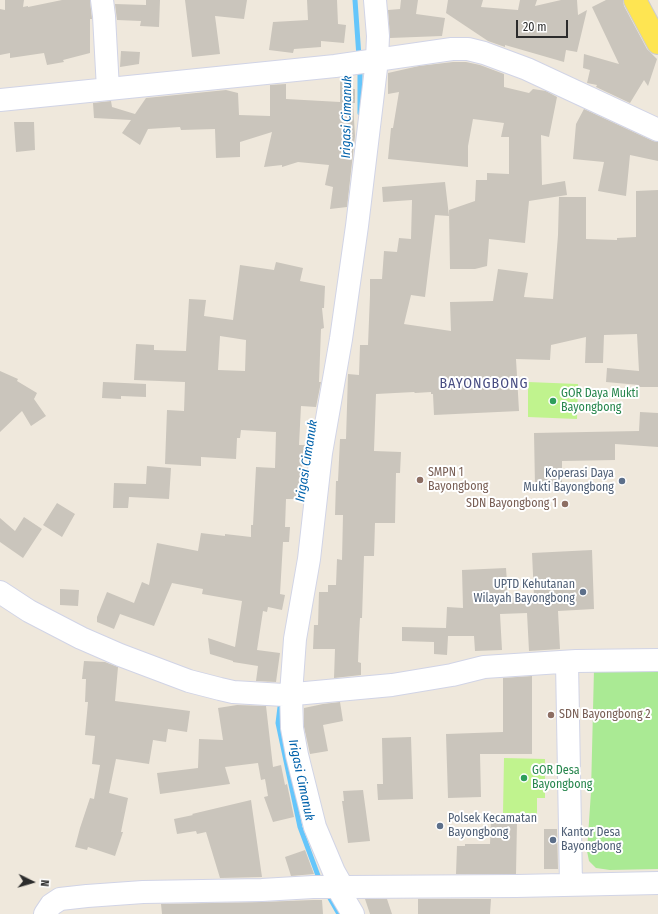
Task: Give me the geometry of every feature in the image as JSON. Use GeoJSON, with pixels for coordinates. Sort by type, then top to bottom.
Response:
{"type":"FeatureCollection","features":[{"type":"Feature","properties":{"kind":"main road"},"geometry":{"type":"LineString","coordinates":[[635,0],[658,43]]}},
{"type":"Feature","properties":{"kind":"street"},"geometry":{"type":"LineString","coordinates":[[102,0],[108,89]]}},
{"type":"Feature","properties":{"kind":"street"},"geometry":{"type":"LineString","coordinates":[[331,887],[334,872],[315,827],[297,755],[292,728],[280,694],[295,639],[309,559],[321,453],[341,339],[357,226],[372,61],[378,36],[375,0]]}},
{"type":"Feature","properties":{"kind":"street"},"geometry":{"type":"LineString","coordinates":[[0,100],[335,66],[468,49],[484,53],[527,70],[658,130]]}},
{"type":"Feature","properties":{"kind":"street"},"geometry":{"type":"LineString","coordinates":[[0,592],[29,611],[81,638],[120,655],[189,681],[226,691],[280,694],[340,690],[392,685],[452,675],[484,667],[567,662],[658,660]]}},
{"type":"Feature","properties":{"kind":"street"},"geometry":{"type":"LineString","coordinates":[[567,662],[571,885]]}},
{"type":"Feature","properties":{"kind":"street"},"geometry":{"type":"LineString","coordinates":[[45,914],[51,905],[60,899],[143,892],[331,887],[516,886],[658,883]]}},
{"type":"Feature","properties":{"kind":"street"},"geometry":{"type":"LineString","coordinates":[[331,887],[353,914]]}},
{"type":"Feature","properties":{"kind":"green space","name":"GOR Daya Mukti Bayongbong"},"geometry":{"type":"Polygon","coordinates":[[[528,382],[578,384],[577,419],[528,417],[528,382]]]}},
{"type":"Feature","properties":{"kind":"green space"},"geometry":{"type":"Polygon","coordinates":[[[658,664],[658,869],[610,870],[596,868],[589,861],[587,851],[591,792],[594,669],[658,664]]]}},
{"type":"Feature","properties":{"kind":"green space","name":"GOR Desa Bayongbong"},"geometry":{"type":"Polygon","coordinates":[[[504,758],[545,759],[545,798],[537,798],[537,814],[503,813],[504,758]]]}},
{"type":"Feature","properties":{"kind":"building"},"geometry":{"type":"Polygon","coordinates":[[[5,0],[24,0],[23,7],[28,7],[62,0],[90,0],[92,19],[90,19],[90,53],[63,60],[64,62],[47,65],[44,53],[10,58],[10,53],[0,55],[0,9],[5,10],[5,0]]]}},
{"type":"Feature","properties":{"kind":"building"},"geometry":{"type":"Polygon","coordinates":[[[146,0],[160,0],[159,27],[140,26],[141,21],[117,20],[115,4],[146,5],[146,0]]]}},
{"type":"Feature","properties":{"kind":"building"},"geometry":{"type":"Polygon","coordinates":[[[185,0],[247,0],[244,19],[215,16],[220,54],[192,57],[185,0]]]}},
{"type":"Feature","properties":{"kind":"building"},"geometry":{"type":"Polygon","coordinates":[[[307,0],[337,0],[338,24],[346,25],[344,43],[321,41],[321,47],[294,49],[293,53],[269,50],[273,22],[308,20],[307,0]]]}},
{"type":"Feature","properties":{"kind":"building"},"geometry":{"type":"Polygon","coordinates":[[[401,0],[418,0],[416,14],[445,18],[442,36],[390,38],[388,10],[400,9],[401,0]]]}},
{"type":"Feature","properties":{"kind":"building"},"geometry":{"type":"Polygon","coordinates":[[[448,0],[483,0],[481,7],[518,10],[520,0],[537,0],[535,6],[561,0],[577,0],[578,15],[587,10],[577,52],[566,50],[564,62],[505,45],[505,47],[488,41],[446,13],[448,0]]]}},
{"type":"Feature","properties":{"kind":"building"},"geometry":{"type":"Polygon","coordinates":[[[606,0],[623,0],[624,6],[647,49],[657,59],[648,86],[644,80],[630,103],[596,87],[597,85],[587,83],[590,70],[583,68],[584,54],[619,64],[592,7],[606,0]]]}},
{"type":"Feature","properties":{"kind":"building"},"geometry":{"type":"Polygon","coordinates":[[[121,51],[140,52],[139,64],[120,67],[121,51]]]}},
{"type":"Feature","properties":{"kind":"building"},"geometry":{"type":"Polygon","coordinates":[[[466,62],[480,65],[504,74],[504,87],[529,93],[533,89],[546,91],[557,97],[549,137],[541,135],[542,185],[565,181],[567,195],[529,201],[525,243],[489,239],[487,266],[475,269],[450,269],[449,210],[475,201],[476,180],[487,180],[487,173],[509,174],[509,137],[501,137],[504,123],[473,119],[468,146],[468,167],[388,159],[391,128],[393,128],[399,92],[388,94],[388,73],[419,66],[466,62]]]}},
{"type":"Feature","properties":{"kind":"building"},"geometry":{"type":"Polygon","coordinates":[[[353,76],[351,89],[355,89],[355,103],[353,103],[355,136],[347,207],[330,209],[333,187],[325,185],[329,165],[298,162],[282,167],[282,165],[264,167],[272,132],[240,142],[240,157],[216,158],[215,129],[181,130],[180,127],[148,129],[140,145],[122,133],[131,120],[94,118],[93,103],[111,101],[112,107],[135,114],[146,98],[226,90],[238,93],[239,115],[270,116],[270,85],[286,84],[286,99],[340,102],[340,78],[353,76]]]}},
{"type":"Feature","properties":{"kind":"building"},"geometry":{"type":"Polygon","coordinates":[[[584,109],[658,142],[658,161],[630,155],[626,196],[598,191],[604,162],[573,159],[576,124],[584,109]]]}},
{"type":"Feature","properties":{"kind":"building"},"geometry":{"type":"Polygon","coordinates":[[[14,122],[34,122],[35,150],[16,152],[14,122]]]}},
{"type":"Feature","properties":{"kind":"building"},"geometry":{"type":"Polygon","coordinates":[[[445,182],[449,216],[435,215],[425,297],[411,295],[404,324],[451,331],[450,302],[493,301],[498,269],[528,273],[524,297],[553,299],[558,235],[559,197],[586,197],[586,239],[617,240],[617,238],[636,237],[636,191],[658,190],[658,387],[639,387],[639,385],[606,382],[607,368],[639,371],[637,334],[604,335],[603,363],[585,363],[586,337],[551,345],[550,360],[516,359],[519,411],[434,415],[433,394],[431,394],[431,392],[376,394],[374,451],[401,452],[400,473],[396,473],[395,523],[375,523],[374,556],[364,556],[362,618],[360,618],[358,662],[361,663],[361,675],[334,678],[335,649],[313,649],[314,625],[318,625],[319,592],[328,592],[328,585],[336,585],[337,559],[342,560],[343,515],[335,515],[336,481],[338,481],[340,439],[346,439],[348,374],[359,375],[360,345],[368,345],[370,279],[382,279],[384,251],[397,252],[399,238],[411,239],[412,200],[383,202],[382,187],[445,182]]]}},
{"type":"Feature","properties":{"kind":"building"},"geometry":{"type":"Polygon","coordinates":[[[276,262],[303,268],[300,281],[325,286],[324,308],[322,308],[324,328],[321,329],[319,382],[321,382],[316,407],[301,406],[299,445],[305,445],[300,499],[286,499],[285,527],[290,527],[289,542],[283,542],[280,594],[285,595],[282,610],[268,607],[267,612],[263,611],[257,650],[280,653],[276,682],[256,681],[258,666],[233,662],[210,654],[208,638],[235,647],[242,601],[202,594],[203,589],[172,583],[154,626],[120,614],[114,629],[97,622],[97,617],[107,592],[134,603],[142,582],[149,585],[157,543],[198,551],[201,533],[251,537],[256,467],[275,468],[276,432],[241,430],[240,438],[237,438],[236,459],[201,457],[201,466],[165,464],[167,410],[184,411],[185,382],[134,380],[136,344],[154,345],[154,350],[186,351],[189,299],[206,300],[204,316],[233,320],[240,265],[274,270],[276,262]],[[220,336],[218,370],[245,371],[246,340],[220,336]]]}},
{"type":"Feature","properties":{"kind":"building"},"geometry":{"type":"Polygon","coordinates":[[[0,371],[18,379],[17,381],[37,393],[34,399],[46,416],[31,426],[22,411],[0,432],[0,371]]]}},
{"type":"Feature","properties":{"kind":"building"},"geometry":{"type":"Polygon","coordinates":[[[103,382],[146,384],[146,397],[121,396],[121,399],[102,398],[103,382]]]}},
{"type":"Feature","properties":{"kind":"building"},"geometry":{"type":"Polygon","coordinates":[[[640,412],[658,413],[658,447],[615,444],[615,460],[562,461],[562,485],[535,486],[534,433],[639,431],[640,412]]]}},
{"type":"Feature","properties":{"kind":"building"},"geometry":{"type":"Polygon","coordinates":[[[147,466],[171,468],[169,499],[129,497],[128,508],[113,508],[114,483],[146,484],[147,466]]]}},
{"type":"Feature","properties":{"kind":"building"},"geometry":{"type":"Polygon","coordinates":[[[57,503],[75,514],[62,537],[43,525],[57,503]]]}},
{"type":"Feature","properties":{"kind":"building"},"geometry":{"type":"Polygon","coordinates":[[[24,517],[42,529],[23,558],[0,542],[0,518],[15,531],[24,517]]]}},
{"type":"Feature","properties":{"kind":"building"},"geometry":{"type":"Polygon","coordinates":[[[592,550],[594,609],[558,611],[560,649],[529,651],[527,613],[500,614],[502,650],[475,651],[474,636],[448,636],[447,655],[434,654],[434,642],[402,641],[402,627],[446,628],[447,607],[463,608],[462,570],[506,568],[508,597],[534,596],[532,553],[592,550]]]}},
{"type":"Feature","properties":{"kind":"building"},"geometry":{"type":"Polygon","coordinates":[[[60,589],[79,590],[78,606],[60,605],[60,589]]]}},
{"type":"Feature","properties":{"kind":"building"},"geometry":{"type":"Polygon","coordinates":[[[84,661],[105,662],[118,667],[115,701],[190,711],[187,732],[168,729],[166,742],[153,740],[149,764],[116,759],[109,793],[128,798],[121,832],[123,832],[115,856],[88,847],[87,850],[75,847],[90,798],[94,799],[100,765],[92,764],[95,736],[85,735],[88,702],[85,702],[86,679],[82,679],[84,661]]]}},
{"type":"Feature","properties":{"kind":"building"},"geometry":{"type":"Polygon","coordinates":[[[532,676],[532,754],[480,754],[481,797],[448,798],[446,734],[503,732],[503,678],[532,676]]]}},
{"type":"Feature","properties":{"kind":"building"},"geometry":{"type":"Polygon","coordinates":[[[340,702],[343,721],[323,725],[328,751],[310,754],[304,727],[304,708],[340,702]]]}},
{"type":"Feature","properties":{"kind":"building"},"geometry":{"type":"Polygon","coordinates":[[[237,705],[266,706],[273,767],[281,765],[285,785],[287,784],[294,817],[273,822],[264,797],[268,796],[265,779],[261,780],[258,763],[225,767],[230,784],[160,794],[157,773],[198,768],[199,739],[223,740],[218,708],[237,705]]]}},
{"type":"Feature","properties":{"kind":"building"},"geometry":{"type":"Polygon","coordinates":[[[411,737],[413,799],[378,800],[377,784],[383,784],[382,738],[411,737]]]}},
{"type":"Feature","properties":{"kind":"building"},"geometry":{"type":"Polygon","coordinates":[[[363,790],[370,841],[348,843],[342,801],[344,801],[343,791],[363,790]]]}},
{"type":"Feature","properties":{"kind":"building"},"geometry":{"type":"Polygon","coordinates":[[[251,800],[262,877],[220,878],[206,832],[197,834],[196,831],[177,834],[174,819],[251,800]]]}},
{"type":"Feature","properties":{"kind":"building"},"geometry":{"type":"Polygon","coordinates":[[[491,821],[517,821],[516,874],[456,874],[457,846],[465,846],[465,844],[490,844],[491,821]]]}},
{"type":"Feature","properties":{"kind":"building","name":"Kantor Desa Bayongbong"},"geometry":{"type":"Polygon","coordinates":[[[544,829],[557,829],[558,869],[544,869],[544,829]]]}},
{"type":"Feature","properties":{"kind":"building"},"geometry":{"type":"Polygon","coordinates":[[[305,850],[314,874],[291,876],[285,857],[305,850]]]}},
{"type":"Feature","properties":{"kind":"building"},"geometry":{"type":"Polygon","coordinates":[[[365,899],[387,899],[392,914],[370,914],[365,899]]]}},
{"type":"Feature","properties":{"kind":"building"},"geometry":{"type":"Polygon","coordinates":[[[418,899],[491,899],[490,914],[418,914],[418,899]]]}},
{"type":"Feature","properties":{"kind":"building"},"geometry":{"type":"Polygon","coordinates":[[[322,900],[323,914],[162,914],[161,904],[262,902],[322,900]]]}},
{"type":"Feature","properties":{"kind":"waterway","name":"Irigasi Cimanuk"},"geometry":{"type":"LineString","coordinates":[[355,0],[359,57]]}},
{"type":"Feature","properties":{"kind":"waterway","name":"Irigasi Cimanuk"},"geometry":{"type":"LineString","coordinates":[[360,67],[360,113]]}},
{"type":"Feature","properties":{"kind":"waterway","name":"Irigasi Cimanuk"},"geometry":{"type":"LineString","coordinates":[[281,699],[278,723],[300,827],[320,881]]}},
{"type":"Feature","properties":{"kind":"waterway","name":"Irigasi Cimanuk"},"geometry":{"type":"LineString","coordinates":[[327,893],[339,914]]}},
{"type":"Feature","properties":{"kind":"place","name":"GOR Daya Mukti Bayongbong"},"geometry":{"type":"Point","coordinates":[553,401]}},
{"type":"Feature","properties":{"kind":"place","name":"SMPN 1 Bayongbong"},"geometry":{"type":"Point","coordinates":[420,480]}},
{"type":"Feature","properties":{"kind":"place","name":"Koperasi Daya Mukti Bayongbong"},"geometry":{"type":"Point","coordinates":[622,481]}},
{"type":"Feature","properties":{"kind":"place","name":"SDN Bayongbong 1"},"geometry":{"type":"Point","coordinates":[565,504]}},
{"type":"Feature","properties":{"kind":"place","name":"UPTD Kehutanan Wilayah Bayongbong"},"geometry":{"type":"Point","coordinates":[583,592]}},
{"type":"Feature","properties":{"kind":"place","name":"SDN Bayongbong 2"},"geometry":{"type":"Point","coordinates":[551,715]}},
{"type":"Feature","properties":{"kind":"place","name":"GOR Desa Bayongbong"},"geometry":{"type":"Point","coordinates":[524,778]}},
{"type":"Feature","properties":{"kind":"place","name":"Polsek Kecamatan Bayongbong"},"geometry":{"type":"Point","coordinates":[440,826]}},
{"type":"Feature","properties":{"kind":"place","name":"Kantor Desa Bayongbong"},"geometry":{"type":"Point","coordinates":[553,840]}},
{"type":"Feature","properties":{"kind":"district","name":"BAYONGBONG"},"geometry":{"type":"Point","coordinates":[484,384]}}]}
